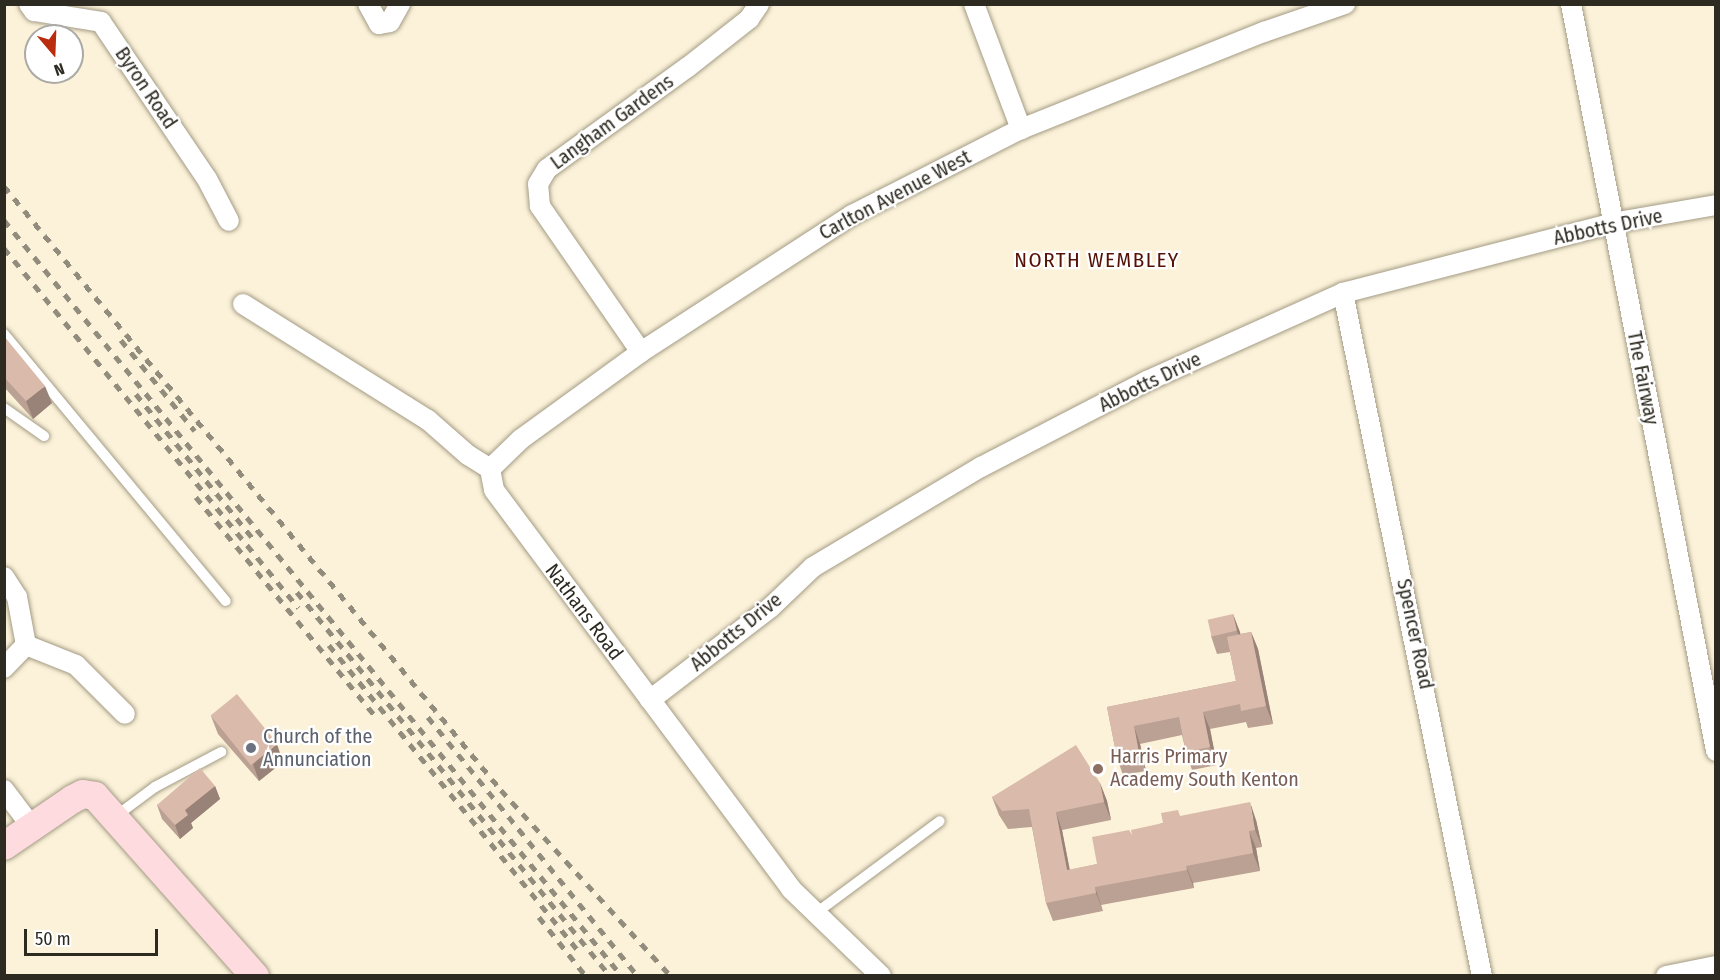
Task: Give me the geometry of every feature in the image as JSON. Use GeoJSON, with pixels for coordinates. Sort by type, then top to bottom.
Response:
{"type":"FeatureCollection","features":[{"type":"Feature","properties":{"kind":"street","name":"Byron Road"},"geometry":{"type":"LineString","coordinates":[[29,4],[34,11],[101,21],[207,179],[229,220]]}},
{"type":"Feature","properties":{"kind":"street"},"geometry":{"type":"LineString","coordinates":[[368,4],[379,24],[390,22],[400,4]]}},
{"type":"Feature","properties":{"kind":"street","name":"Langham Gardens"},"geometry":{"type":"LineString","coordinates":[[641,352],[540,206],[538,184],[547,169],[688,67],[749,19],[759,4]]}},
{"type":"Feature","properties":{"kind":"street"},"geometry":{"type":"LineString","coordinates":[[974,4],[1021,129]]}},
{"type":"Feature","properties":{"kind":"street","name":"Carlton Avenue West"},"geometry":{"type":"LineString","coordinates":[[490,469],[521,439],[641,352],[852,215],[1021,129],[1264,32],[1345,4]]}},
{"type":"Feature","properties":{"kind":"street","name":"The Fairway"},"geometry":{"type":"LineString","coordinates":[[1571,4],[1716,751]]}},
{"type":"Feature","properties":{"kind":"street","name":"Abbotts Drive"},"geometry":{"type":"LineString","coordinates":[[650,700],[770,608],[813,567],[971,472],[1147,381],[1343,293],[1613,224],[1716,206]]}},
{"type":"Feature","properties":{"kind":"street","name":"Spencer Road"},"geometry":{"type":"LineString","coordinates":[[1343,293],[1482,975]]}},
{"type":"Feature","properties":{"kind":"street"},"geometry":{"type":"LineString","coordinates":[[243,304],[428,420],[468,455],[490,469]]}},
{"type":"Feature","properties":{"kind":"street","name":"Nathans Road"},"geometry":{"type":"LineString","coordinates":[[490,469],[494,490],[791,889],[880,975]]}},
{"type":"Feature","properties":{"kind":"street"},"geometry":{"type":"LineString","coordinates":[[4,578],[17,597],[26,645]]}},
{"type":"Feature","properties":{"kind":"street"},"geometry":{"type":"LineString","coordinates":[[4,668],[26,645]]}},
{"type":"Feature","properties":{"kind":"street"},"geometry":{"type":"LineString","coordinates":[[26,645],[76,665],[125,714]]}},
{"type":"Feature","properties":{"kind":"street"},"geometry":{"type":"LineString","coordinates":[[4,790],[32,827]]}},
{"type":"Feature","properties":{"kind":"street"},"geometry":{"type":"LineString","coordinates":[[4,846],[83,794],[95,796],[255,975]]}},
{"type":"Feature","properties":{"kind":"street"},"geometry":{"type":"LineString","coordinates":[[1666,975],[1716,966]]}},
{"type":"Feature","properties":{"kind":"lane"},"geometry":{"type":"LineString","coordinates":[[4,334],[226,602]]}},
{"type":"Feature","properties":{"kind":"lane"},"geometry":{"type":"LineString","coordinates":[[4,408],[44,436]]}},
{"type":"Feature","properties":{"kind":"lane"},"geometry":{"type":"LineString","coordinates":[[115,816],[155,787],[221,752]]}},
{"type":"Feature","properties":{"kind":"lane"},"geometry":{"type":"LineString","coordinates":[[816,913],[940,821]]}},
{"type":"Feature","properties":{"kind":"building"},"geometry":{"type":"Polygon","coordinates":[[[4,336],[45,386],[26,401],[4,377],[4,336]]]}},
{"type":"Feature","properties":{"kind":"building"},"geometry":{"type":"Polygon","coordinates":[[[1233,614],[1237,631],[1211,636],[1208,620],[1233,614]]]}},
{"type":"Feature","properties":{"kind":"building"},"geometry":{"type":"Polygon","coordinates":[[[1251,632],[1266,706],[1241,711],[1240,704],[1203,712],[1210,747],[1186,752],[1179,717],[1134,726],[1139,753],[1117,758],[1107,707],[1236,681],[1227,637],[1251,632]]]}},
{"type":"Feature","properties":{"kind":"building"},"geometry":{"type":"Polygon","coordinates":[[[237,694],[277,744],[251,765],[211,715],[237,694]]]}},
{"type":"Feature","properties":{"kind":"building"},"geometry":{"type":"Polygon","coordinates":[[[1076,745],[1100,783],[1104,802],[1056,812],[1067,870],[1097,864],[1092,837],[1129,830],[1132,835],[1131,830],[1163,823],[1161,813],[1178,810],[1180,816],[1250,802],[1255,830],[1249,831],[1253,853],[1186,866],[1187,870],[1095,887],[1096,893],[1046,903],[1029,809],[1002,811],[992,797],[1076,745]]]}},
{"type":"Feature","properties":{"kind":"building"},"geometry":{"type":"Polygon","coordinates":[[[200,768],[215,786],[185,810],[188,815],[175,825],[157,805],[200,768]]]}},
{"type":"Feature","properties":{"kind":"railway"},"geometry":{"type":"LineString","coordinates":[[4,186],[501,790],[671,976]]}},
{"type":"Feature","properties":{"kind":"railway"},"geometry":{"type":"LineString","coordinates":[[4,220],[622,976]]}},
{"type":"Feature","properties":{"kind":"railway"},"geometry":{"type":"LineString","coordinates":[[4,248],[299,608]]}},
{"type":"Feature","properties":{"kind":"railway"},"geometry":{"type":"LineString","coordinates":[[121,340],[195,431]]}},
{"type":"Feature","properties":{"kind":"railway"},"geometry":{"type":"LineString","coordinates":[[136,394],[255,541]]}},
{"type":"Feature","properties":{"kind":"railway"},"geometry":{"type":"LineString","coordinates":[[196,497],[376,717]]}},
{"type":"Feature","properties":{"kind":"railway"},"geometry":{"type":"LineString","coordinates":[[297,592],[610,976]]}},
{"type":"Feature","properties":{"kind":"railway"},"geometry":{"type":"LineString","coordinates":[[329,645],[581,954]]}},
{"type":"Feature","properties":{"kind":"railway"},"geometry":{"type":"LineString","coordinates":[[428,717],[638,976]]}},
{"type":"Feature","properties":{"kind":"railway"},"geometry":{"type":"LineString","coordinates":[[539,917],[586,976]]}},
{"type":"Feature","properties":{"kind":"place","name":"Church of the Annunciation"},"geometry":{"type":"Point","coordinates":[251,748]}},
{"type":"Feature","properties":{"kind":"place","name":"Harris Primary Academy South Kenton"},"geometry":{"type":"Point","coordinates":[1098,769]}},
{"type":"Feature","properties":{"kind":"district","name":"NORTH WEMBLEY"},"geometry":{"type":"Point","coordinates":[1097,260]}}]}
